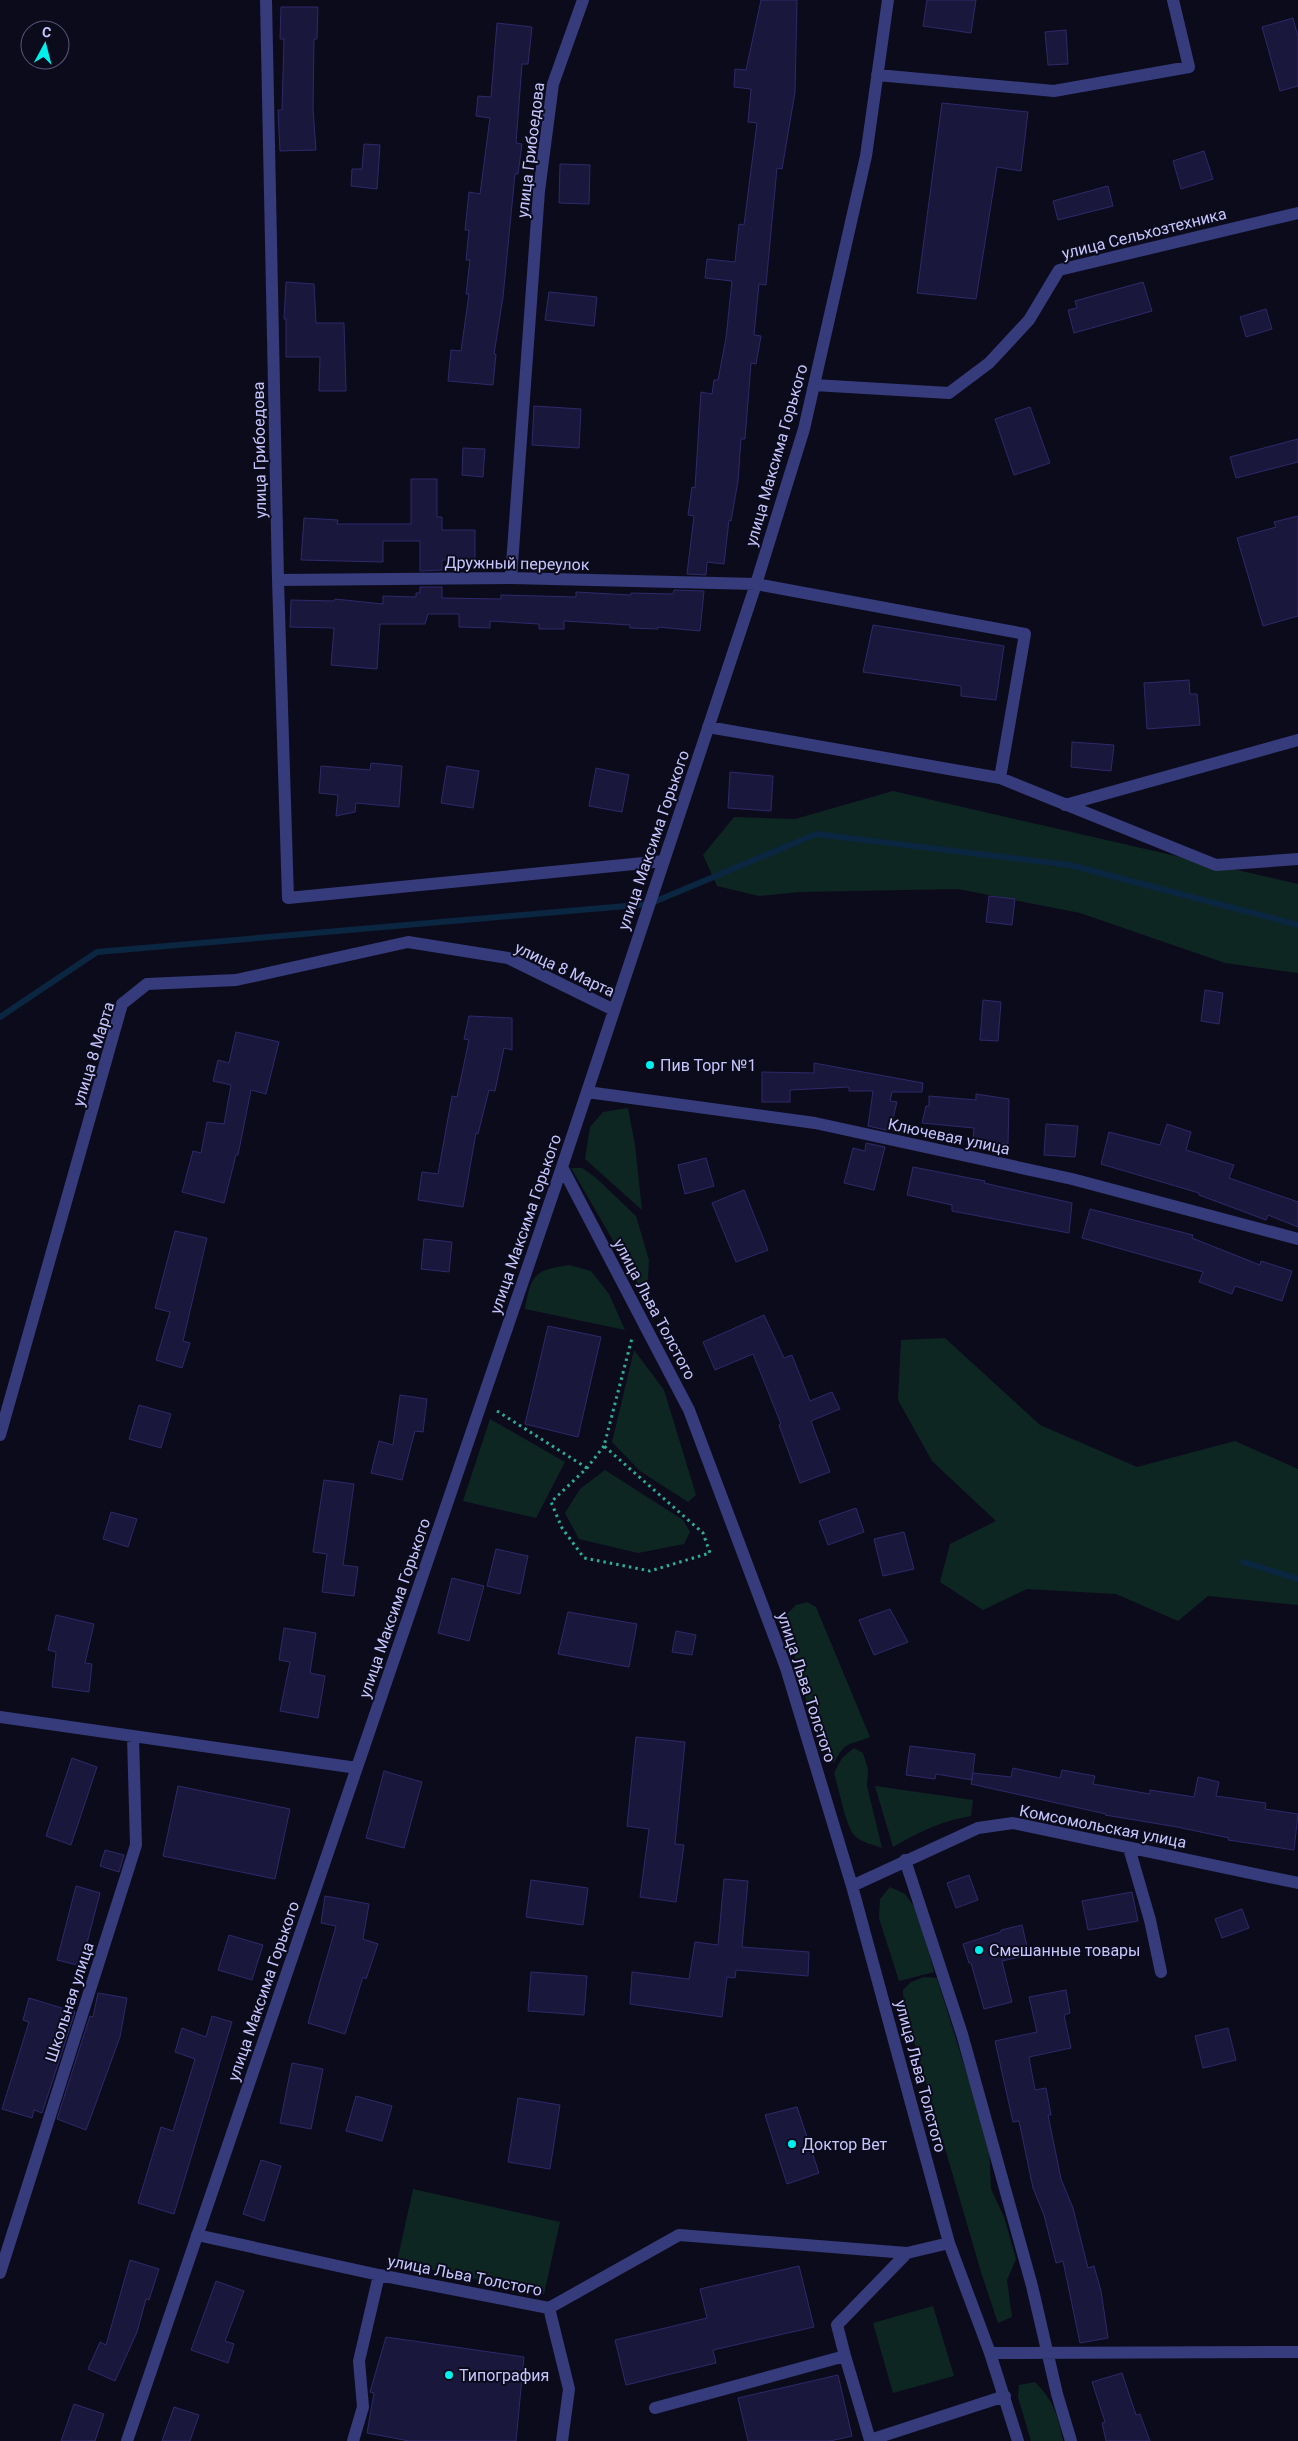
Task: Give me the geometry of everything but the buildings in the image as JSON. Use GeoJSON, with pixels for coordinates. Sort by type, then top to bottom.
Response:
{"type":"FeatureCollection","features":[{"type":"Feature","properties":{"kind":"street","name":"улица Грибоедова"},"geometry":{"type":"LineString","coordinates":[[266,0],[278,580],[288,898],[664,861]]}},
{"type":"Feature","properties":{"kind":"street","name":"улица Грибоедова"},"geometry":{"type":"LineString","coordinates":[[511,578],[539,191],[552,84],[583,0]]}},
{"type":"Feature","properties":{"kind":"street","name":"улица Максима Горького"},"geometry":{"type":"LineString","coordinates":[[127,2441],[562,1167],[756,584],[804,429],[866,156],[888,0]]}},
{"type":"Feature","properties":{"kind":"street"},"geometry":{"type":"LineString","coordinates":[[877,75],[1054,92],[1189,67],[1173,0]]}},
{"type":"Feature","properties":{"kind":"street","name":"улица Сельхозтехника"},"geometry":{"type":"LineString","coordinates":[[814,385],[949,393],[989,363],[1029,320],[1059,270],[1298,213]]}},
{"type":"Feature","properties":{"kind":"street","name":"Дружный переулок"},"geometry":{"type":"LineString","coordinates":[[278,580],[511,578],[756,584],[1025,634],[1000,778]]}},
{"type":"Feature","properties":{"kind":"street"},"geometry":{"type":"LineString","coordinates":[[708,727],[1000,778],[1216,865],[1298,859]]}},
{"type":"Feature","properties":{"kind":"street"},"geometry":{"type":"LineString","coordinates":[[1065,805],[1295,743]]}},
{"type":"Feature","properties":{"kind":"street","name":"улица 8 Марта"},"geometry":{"type":"LineString","coordinates":[[0,1435],[122,1004],[147,984],[236,980],[408,942],[508,958],[614,1010]]}},
{"type":"Feature","properties":{"kind":"street","name":"Ключевая улица"},"geometry":{"type":"LineString","coordinates":[[587,1092],[815,1123],[1072,1179],[1298,1239]]}},
{"type":"Feature","properties":{"kind":"street","name":"улица Льва Толстого"},"geometry":{"type":"LineString","coordinates":[[562,1167],[689,1410],[779,1650],[852,1886],[949,2243],[1005,2396],[1018,2441]]}},
{"type":"Feature","properties":{"kind":"street"},"geometry":{"type":"LineString","coordinates":[[0,1717],[356,1768]]}},
{"type":"Feature","properties":{"kind":"street","name":"Школьная улица"},"geometry":{"type":"LineString","coordinates":[[0,2272],[136,1845],[133,1736]]}},
{"type":"Feature","properties":{"kind":"street","name":"Комсомольская улица"},"geometry":{"type":"LineString","coordinates":[[852,1886],[978,1828],[1013,1823],[1298,1883]]}},
{"type":"Feature","properties":{"kind":"street"},"geometry":{"type":"LineString","coordinates":[[1129,1848],[1150,1920],[1161,1972]]}},
{"type":"Feature","properties":{"kind":"street"},"geometry":{"type":"LineString","coordinates":[[905,1860],[962,2034],[1032,2286],[1071,2441]]}},
{"type":"Feature","properties":{"kind":"street","name":"улица Льва Толстого"},"geometry":{"type":"LineString","coordinates":[[197,2235],[379,2275],[549,2308],[679,2235],[907,2254],[949,2243]]}},
{"type":"Feature","properties":{"kind":"street"},"geometry":{"type":"LineString","coordinates":[[907,2254],[837,2325],[869,2440],[1005,2396]]}},
{"type":"Feature","properties":{"kind":"street"},"geometry":{"type":"LineString","coordinates":[[353,2441],[363,2407],[359,2361],[379,2275]]}},
{"type":"Feature","properties":{"kind":"street"},"geometry":{"type":"LineString","coordinates":[[549,2308],[569,2389],[562,2441]]}},
{"type":"Feature","properties":{"kind":"street"},"geometry":{"type":"LineString","coordinates":[[990,2353],[1298,2352]]}},
{"type":"Feature","properties":{"kind":"street"},"geometry":{"type":"LineString","coordinates":[[655,2408],[845,2356]]}},
{"type":"Feature","properties":{"kind":"path"},"geometry":{"type":"LineString","coordinates":[[604,1446],[703,1533],[710,1553],[650,1571],[584,1558],[562,1528],[551,1502],[587,1468],[604,1446],[638,1313]]}},
{"type":"Feature","properties":{"kind":"path"},"geometry":{"type":"LineString","coordinates":[[482,1402],[587,1468]]}},
{"type":"Feature","properties":{"kind":"green space"},"geometry":{"type":"Polygon","coordinates":[[[893,791],[1298,884],[1298,973],[1225,963],[1080,913],[958,889],[800,892],[759,896],[717,886],[703,855],[734,817],[795,819],[893,791]]]}},
{"type":"Feature","properties":{"kind":"green space"},"geometry":{"type":"Polygon","coordinates":[[[628,1108],[635,1145],[642,1210],[585,1159],[590,1127],[603,1112],[628,1108]]]}},
{"type":"Feature","properties":{"kind":"green space"},"geometry":{"type":"Polygon","coordinates":[[[571,1168],[582,1168],[595,1177],[636,1216],[649,1260],[647,1299],[571,1168]]]}},
{"type":"Feature","properties":{"kind":"green space"},"geometry":{"type":"Polygon","coordinates":[[[569,1265],[591,1271],[609,1294],[625,1330],[525,1309],[529,1288],[536,1276],[548,1269],[569,1265]]]}},
{"type":"Feature","properties":{"kind":"green space"},"geometry":{"type":"Polygon","coordinates":[[[945,1338],[1040,1425],[1137,1467],[1235,1441],[1298,1469],[1298,1605],[1208,1596],[1178,1621],[1116,1594],[1027,1589],[983,1610],[940,1582],[950,1544],[996,1521],[932,1461],[898,1400],[901,1340],[945,1338]]]}},
{"type":"Feature","properties":{"kind":"green space"},"geometry":{"type":"Polygon","coordinates":[[[634,1350],[664,1390],[696,1495],[688,1502],[640,1471],[612,1442],[634,1350]]]}},
{"type":"Feature","properties":{"kind":"green space"},"geometry":{"type":"Polygon","coordinates":[[[490,1419],[565,1462],[536,1518],[463,1501],[490,1419]]]}},
{"type":"Feature","properties":{"kind":"green space"},"geometry":{"type":"Polygon","coordinates":[[[605,1470],[683,1520],[690,1532],[684,1544],[638,1553],[579,1539],[565,1513],[580,1489],[605,1470]]]}},
{"type":"Feature","properties":{"kind":"green space"},"geometry":{"type":"Polygon","coordinates":[[[807,1602],[816,1607],[870,1737],[845,1747],[834,1763],[826,1750],[810,1713],[798,1670],[787,1614],[796,1605],[807,1602]]]}},
{"type":"Feature","properties":{"kind":"green space"},"geometry":{"type":"Polygon","coordinates":[[[854,1748],[863,1753],[868,1769],[867,1786],[882,1848],[859,1839],[852,1833],[843,1808],[834,1773],[842,1758],[854,1748]]]}},
{"type":"Feature","properties":{"kind":"green space"},"geometry":{"type":"Polygon","coordinates":[[[875,1786],[973,1800],[971,1816],[930,1828],[893,1847],[875,1786]]]}},
{"type":"Feature","properties":{"kind":"green space"},"geometry":{"type":"Polygon","coordinates":[[[890,1887],[905,1894],[918,1912],[934,1972],[899,1981],[879,1918],[880,1899],[890,1887]]]}},
{"type":"Feature","properties":{"kind":"green space"},"geometry":{"type":"Polygon","coordinates":[[[924,1977],[937,1978],[989,2145],[991,2189],[1004,2217],[1016,2259],[1007,2280],[1012,2317],[998,2323],[981,2272],[904,2007],[903,1990],[911,1982],[924,1977]]]}},
{"type":"Feature","properties":{"kind":"green space"},"geometry":{"type":"Polygon","coordinates":[[[413,2189],[560,2222],[544,2294],[397,2262],[413,2189]]]}},
{"type":"Feature","properties":{"kind":"green space"},"geometry":{"type":"Polygon","coordinates":[[[933,2306],[954,2376],[893,2393],[873,2323],[933,2306]]]}},
{"type":"Feature","properties":{"kind":"green space"},"geometry":{"type":"Polygon","coordinates":[[[1035,2382],[1051,2402],[1063,2441],[1031,2441],[1018,2397],[1019,2385],[1035,2382]]]}},
{"type":"Feature","properties":{"kind":"waterway"},"geometry":{"type":"LineString","coordinates":[[0,1017],[97,952],[649,904],[816,834],[1070,865],[1298,925]]}},
{"type":"Feature","properties":{"kind":"waterway"},"geometry":{"type":"LineString","coordinates":[[1243,1562],[1298,1579]]}},
{"type":"Feature","properties":{"kind":"place","name":"Пив Торг №1"},"geometry":{"type":"Point","coordinates":[650,1065]}},
{"type":"Feature","properties":{"kind":"place","name":"Смешанные товары"},"geometry":{"type":"Point","coordinates":[979,1950]}},
{"type":"Feature","properties":{"kind":"place","name":"Доктор Вет"},"geometry":{"type":"Point","coordinates":[792,2144]}},
{"type":"Feature","properties":{"kind":"place","name":"Типография"},"geometry":{"type":"Point","coordinates":[449,2375]}}]}
